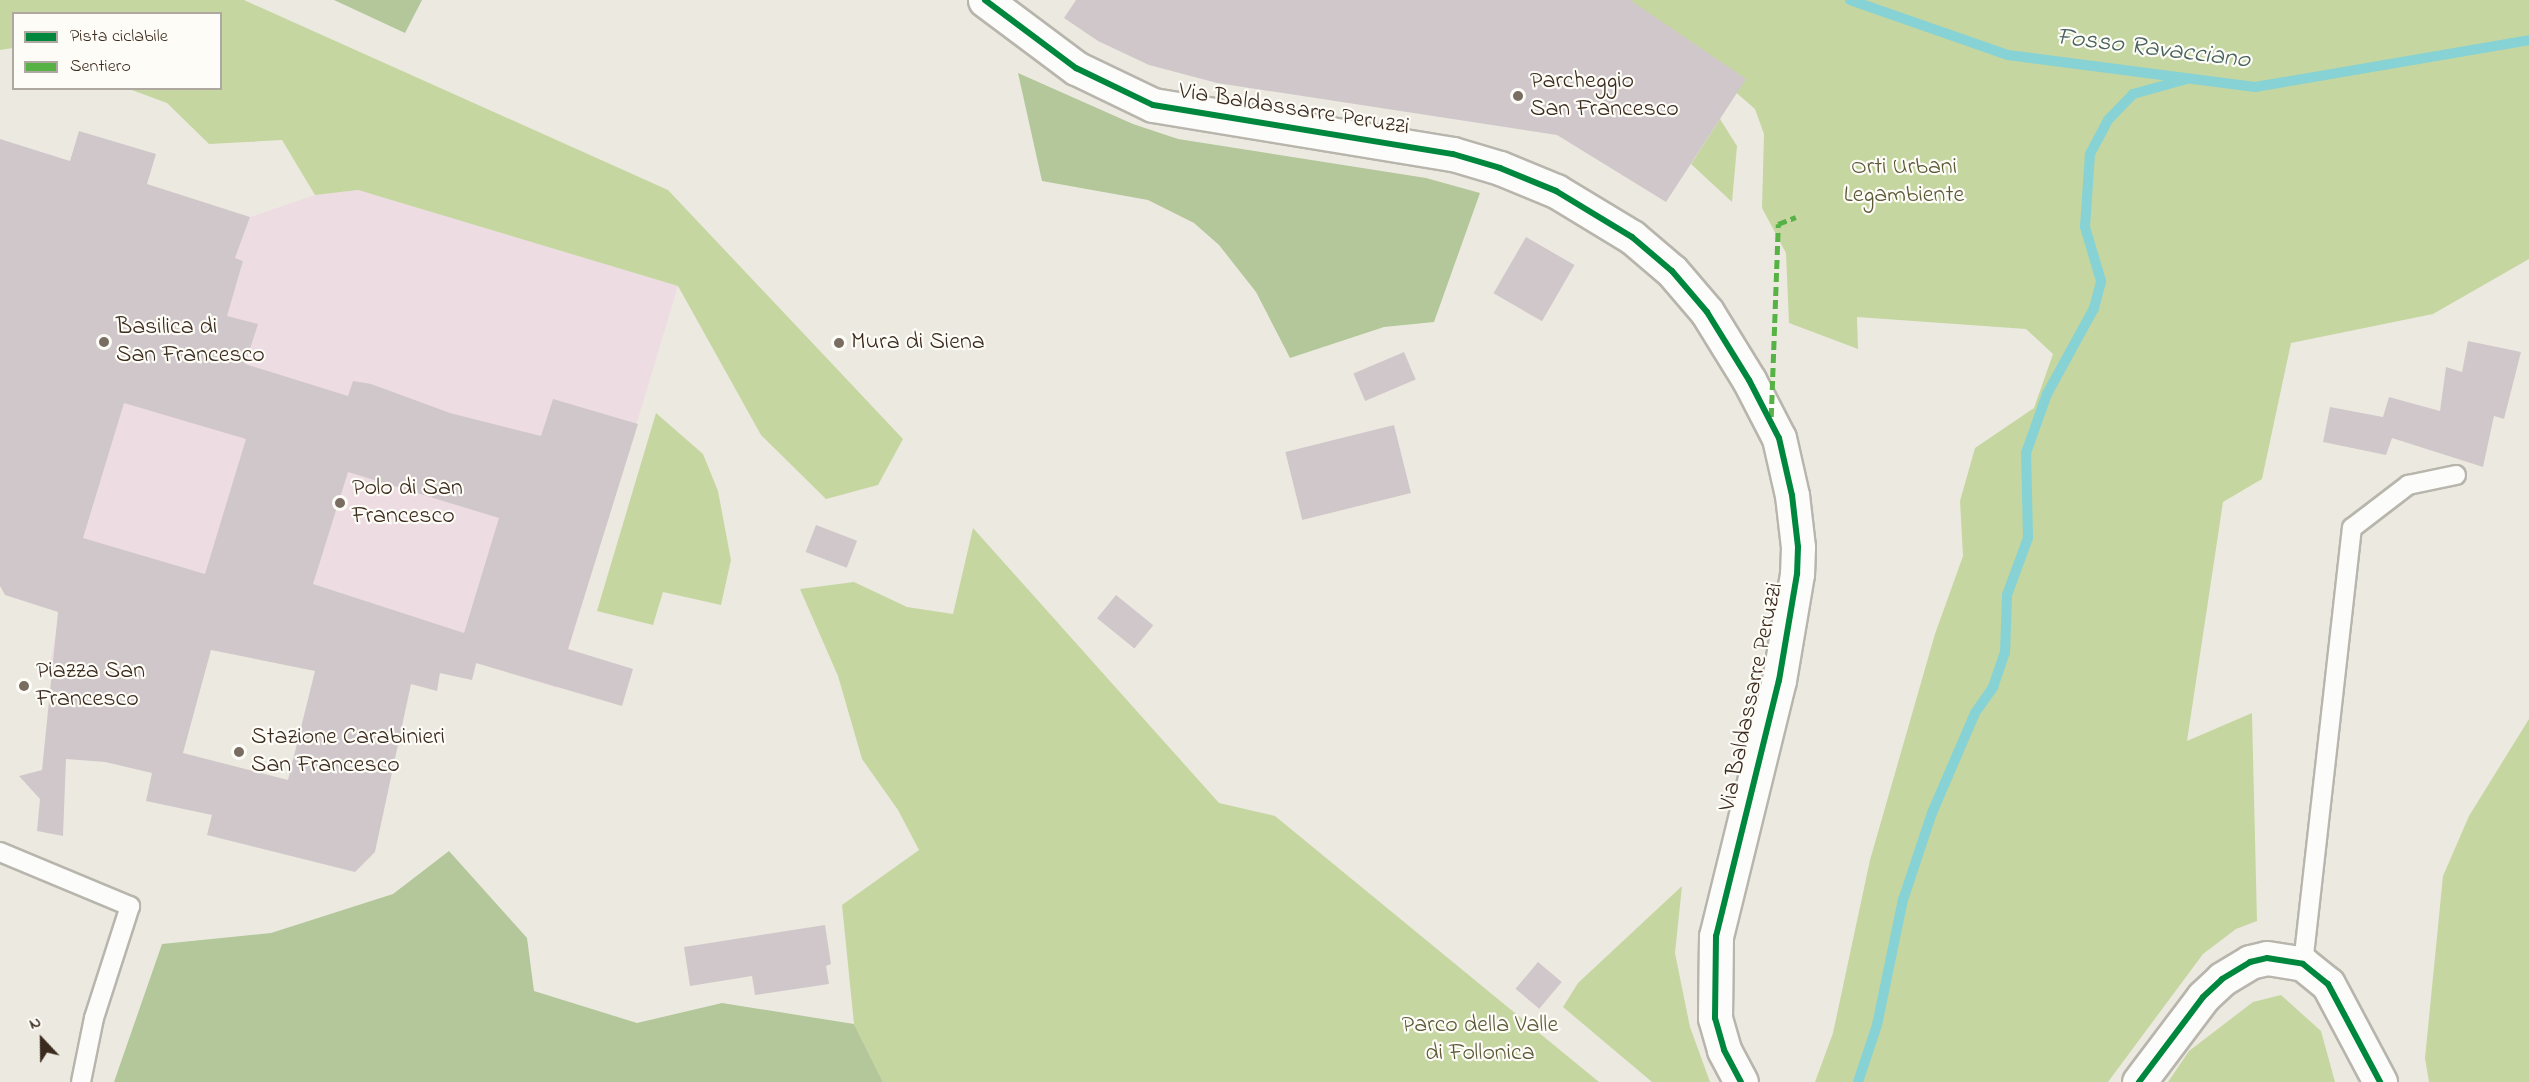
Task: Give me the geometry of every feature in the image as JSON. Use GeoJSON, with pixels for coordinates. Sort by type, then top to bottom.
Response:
{"type":"FeatureCollection","features":[{"type":"Feature","properties":{"kind":"street","name":"Via Baldassarre Peruzzi"},"geometry":{"type":"LineString","coordinates":[[985,0],[1076,68],[1153,105],[1453,154],[1500,168],[1556,191],[1632,237],[1688,287],[1714,321],[1779,438],[1792,495],[1798,547],[1797,574],[1779,680],[1716,936],[1715,1018],[1724,1050],[1742,1082]]}},
{"type":"Feature","properties":{"kind":"street"},"geometry":{"type":"LineString","coordinates":[[2139,1082],[2203,997],[2222,979],[2250,962],[2267,958],[2303,964],[2328,984],[2380,1082]]}},
{"type":"Feature","properties":{"kind":"lane"},"geometry":{"type":"LineString","coordinates":[[2303,964],[2352,528],[2408,485],[2456,475]]}},
{"type":"Feature","properties":{"kind":"lane"},"geometry":{"type":"LineString","coordinates":[[0,852],[130,906],[94,1018],[81,1082]]}},
{"type":"Feature","properties":{"kind":"shaded area","name":"Polo di San Francesco"},"geometry":{"type":"Polygon","coordinates":[[[358,190],[678,286],[557,688],[477,663],[472,680],[174,615],[157,679],[50,664],[106,370],[235,289],[243,261],[235,258],[250,217],[315,195],[358,190]]]}},
{"type":"Feature","properties":{"kind":"green space"},"geometry":{"type":"Polygon","coordinates":[[[0,0],[244,0],[668,190],[903,439],[878,485],[826,499],[761,435],[678,286],[358,190],[315,195],[282,140],[209,144],[167,103],[132,90],[222,90],[222,12],[12,12],[12,48],[0,50],[0,0]]]}},
{"type":"Feature","properties":{"kind":"green space"},"geometry":{"type":"Polygon","coordinates":[[[334,0],[422,0],[405,33],[334,0]]]}},
{"type":"Feature","properties":{"kind":"green space","name":"Orti Urbani Legambiente"},"geometry":{"type":"Polygon","coordinates":[[[1630,0],[2529,0],[2529,259],[2433,314],[2291,343],[2262,479],[2223,502],[2187,741],[2252,713],[2257,921],[2236,929],[2203,954],[2108,1082],[1815,1082],[1833,1033],[1870,860],[1935,634],[1963,556],[1960,501],[1975,448],[2034,408],[2053,354],[2026,329],[1857,317],[1858,349],[1789,323],[1786,253],[1762,208],[1764,134],[1755,109],[1630,0]]]}},
{"type":"Feature","properties":{"kind":"green space"},"geometry":{"type":"Polygon","coordinates":[[[1018,73],[1133,124],[1178,139],[1426,178],[1480,193],[1434,322],[1384,327],[1290,358],[1256,292],[1219,245],[1194,223],[1148,200],[1042,181],[1018,73]]]}},
{"type":"Feature","properties":{"kind":"green space"},"geometry":{"type":"Polygon","coordinates":[[[1720,119],[1737,146],[1732,202],[1691,164],[1720,119]]]}},
{"type":"Feature","properties":{"kind":"green space"},"geometry":{"type":"Polygon","coordinates":[[[656,413],[703,454],[718,491],[731,560],[721,605],[663,592],[653,625],[597,611],[656,413]]]}},
{"type":"Feature","properties":{"kind":"green space","name":"Parco della Valle di Follonica"},"geometry":{"type":"Polygon","coordinates":[[[973,528],[1219,803],[1275,816],[1599,1082],[883,1082],[854,1024],[842,905],[919,850],[898,810],[862,759],[838,676],[800,589],[854,582],[907,607],[953,614],[973,528]]]}},
{"type":"Feature","properties":{"kind":"green space"},"geometry":{"type":"Polygon","coordinates":[[[2529,719],[2529,1082],[2429,1082],[2425,1058],[2443,876],[2469,816],[2529,719]]]}},
{"type":"Feature","properties":{"kind":"green space"},"geometry":{"type":"Polygon","coordinates":[[[449,851],[527,938],[534,991],[637,1023],[722,1003],[854,1024],[883,1082],[114,1082],[162,944],[271,933],[393,894],[449,851]]]}},
{"type":"Feature","properties":{"kind":"green space"},"geometry":{"type":"Polygon","coordinates":[[[1682,886],[1675,953],[1690,1027],[1710,1082],[1652,1082],[1563,1007],[1578,983],[1682,886]]]}},
{"type":"Feature","properties":{"kind":"green space"},"geometry":{"type":"Polygon","coordinates":[[[2281,995],[2321,1031],[2335,1082],[2168,1082],[2189,1051],[2253,1002],[2281,995]]]}},
{"type":"Feature","properties":{"kind":"building","name":"Parcheggio San Francesco"},"geometry":{"type":"Polygon","coordinates":[[[1076,0],[1630,0],[1746,79],[1666,202],[1557,135],[1217,83],[1149,65],[1098,41],[1064,18],[1076,0]]]}},
{"type":"Feature","properties":{"kind":"building"},"geometry":{"type":"Polygon","coordinates":[[[79,131],[156,154],[147,184],[250,217],[235,258],[243,261],[227,316],[258,324],[245,364],[348,396],[353,381],[371,384],[450,413],[541,436],[553,399],[638,424],[568,649],[633,669],[622,706],[476,663],[472,680],[440,673],[437,691],[411,684],[375,852],[355,872],[207,835],[212,815],[146,801],[152,773],[105,762],[66,759],[63,836],[37,831],[40,799],[19,776],[42,770],[58,612],[5,595],[0,586],[0,139],[70,161],[79,131]],[[124,403],[83,538],[205,574],[246,439],[124,403]],[[348,472],[313,584],[464,633],[499,518],[348,472]],[[211,650],[183,753],[288,780],[315,671],[211,650]]]}},
{"type":"Feature","properties":{"kind":"building"},"geometry":{"type":"Polygon","coordinates":[[[1526,237],[1574,265],[1542,321],[1494,293],[1526,237]]]}},
{"type":"Feature","properties":{"kind":"building"},"geometry":{"type":"Polygon","coordinates":[[[2468,341],[2521,352],[2504,419],[2494,416],[2483,467],[2392,438],[2386,455],[2323,442],[2330,407],[2383,417],[2389,397],[2440,411],[2446,367],[2462,372],[2468,341]]]}},
{"type":"Feature","properties":{"kind":"building"},"geometry":{"type":"Polygon","coordinates":[[[1404,352],[1416,380],[1365,401],[1353,373],[1404,352]]]}},
{"type":"Feature","properties":{"kind":"building"},"geometry":{"type":"Polygon","coordinates":[[[1394,425],[1411,493],[1302,520],[1285,452],[1394,425]]]}},
{"type":"Feature","properties":{"kind":"building"},"geometry":{"type":"Polygon","coordinates":[[[816,525],[857,541],[847,568],[806,552],[816,525]]]}},
{"type":"Feature","properties":{"kind":"building"},"geometry":{"type":"Polygon","coordinates":[[[1116,595],[1153,625],[1134,649],[1097,618],[1116,595]]]}},
{"type":"Feature","properties":{"kind":"building"},"geometry":{"type":"Polygon","coordinates":[[[825,925],[831,964],[826,966],[829,984],[755,995],[752,976],[690,986],[684,947],[825,925]]]}},
{"type":"Feature","properties":{"kind":"building"},"geometry":{"type":"Polygon","coordinates":[[[1538,962],[1562,982],[1539,1009],[1516,989],[1538,962]]]}},
{"type":"Feature","properties":{"kind":"waterway","name":"Fosso Ravacciano"},"geometry":{"type":"LineString","coordinates":[[1850,0],[2008,55],[2255,87],[2529,40]]}},
{"type":"Feature","properties":{"kind":"waterway"},"geometry":{"type":"LineString","coordinates":[[1858,1082],[1877,1025],[1903,900],[1932,813],[1975,713],[1993,687],[2005,653],[2007,595],[2028,538],[2026,453],[2047,394],[2094,308],[2101,281],[2085,227],[2090,154],[2108,120],[2133,94],[2187,79]]}},
{"type":"Feature","properties":{"kind":"marked path"},"geometry":{"type":"LineString","coordinates":[[1771,417],[1778,224],[1796,217]]}},
{"type":"Feature","properties":{"kind":"cycle path"},"geometry":{"type":"LineString","coordinates":[[985,0],[1076,68],[1153,105],[1453,154],[1500,168],[1556,191],[1632,237],[1672,271],[1707,312],[1749,380],[1779,438],[1792,495],[1798,547],[1797,574],[1779,680],[1716,936],[1715,1018],[1724,1050],[1741,1082]]}},
{"type":"Feature","properties":{"kind":"cycle path"},"geometry":{"type":"LineString","coordinates":[[2139,1082],[2203,997],[2222,979],[2250,962],[2267,958],[2303,964],[2328,984],[2380,1082]]}},
{"type":"Feature","properties":{"kind":"place","name":"Parcheggio San Francesco"},"geometry":{"type":"Point","coordinates":[1518,96]}},
{"type":"Feature","properties":{"kind":"place","name":"Basilica di San Francesco"},"geometry":{"type":"Point","coordinates":[104,342]}},
{"type":"Feature","properties":{"kind":"place","name":"Mura di Siena"},"geometry":{"type":"Point","coordinates":[839,343]}},
{"type":"Feature","properties":{"kind":"place","name":"Polo di San Francesco"},"geometry":{"type":"Point","coordinates":[340,503]}},
{"type":"Feature","properties":{"kind":"place","name":"Piazza San Francesco"},"geometry":{"type":"Point","coordinates":[24,686]}},
{"type":"Feature","properties":{"kind":"place","name":"Stazione Carabinieri San Francesco"},"geometry":{"type":"Point","coordinates":[239,752]}}]}
